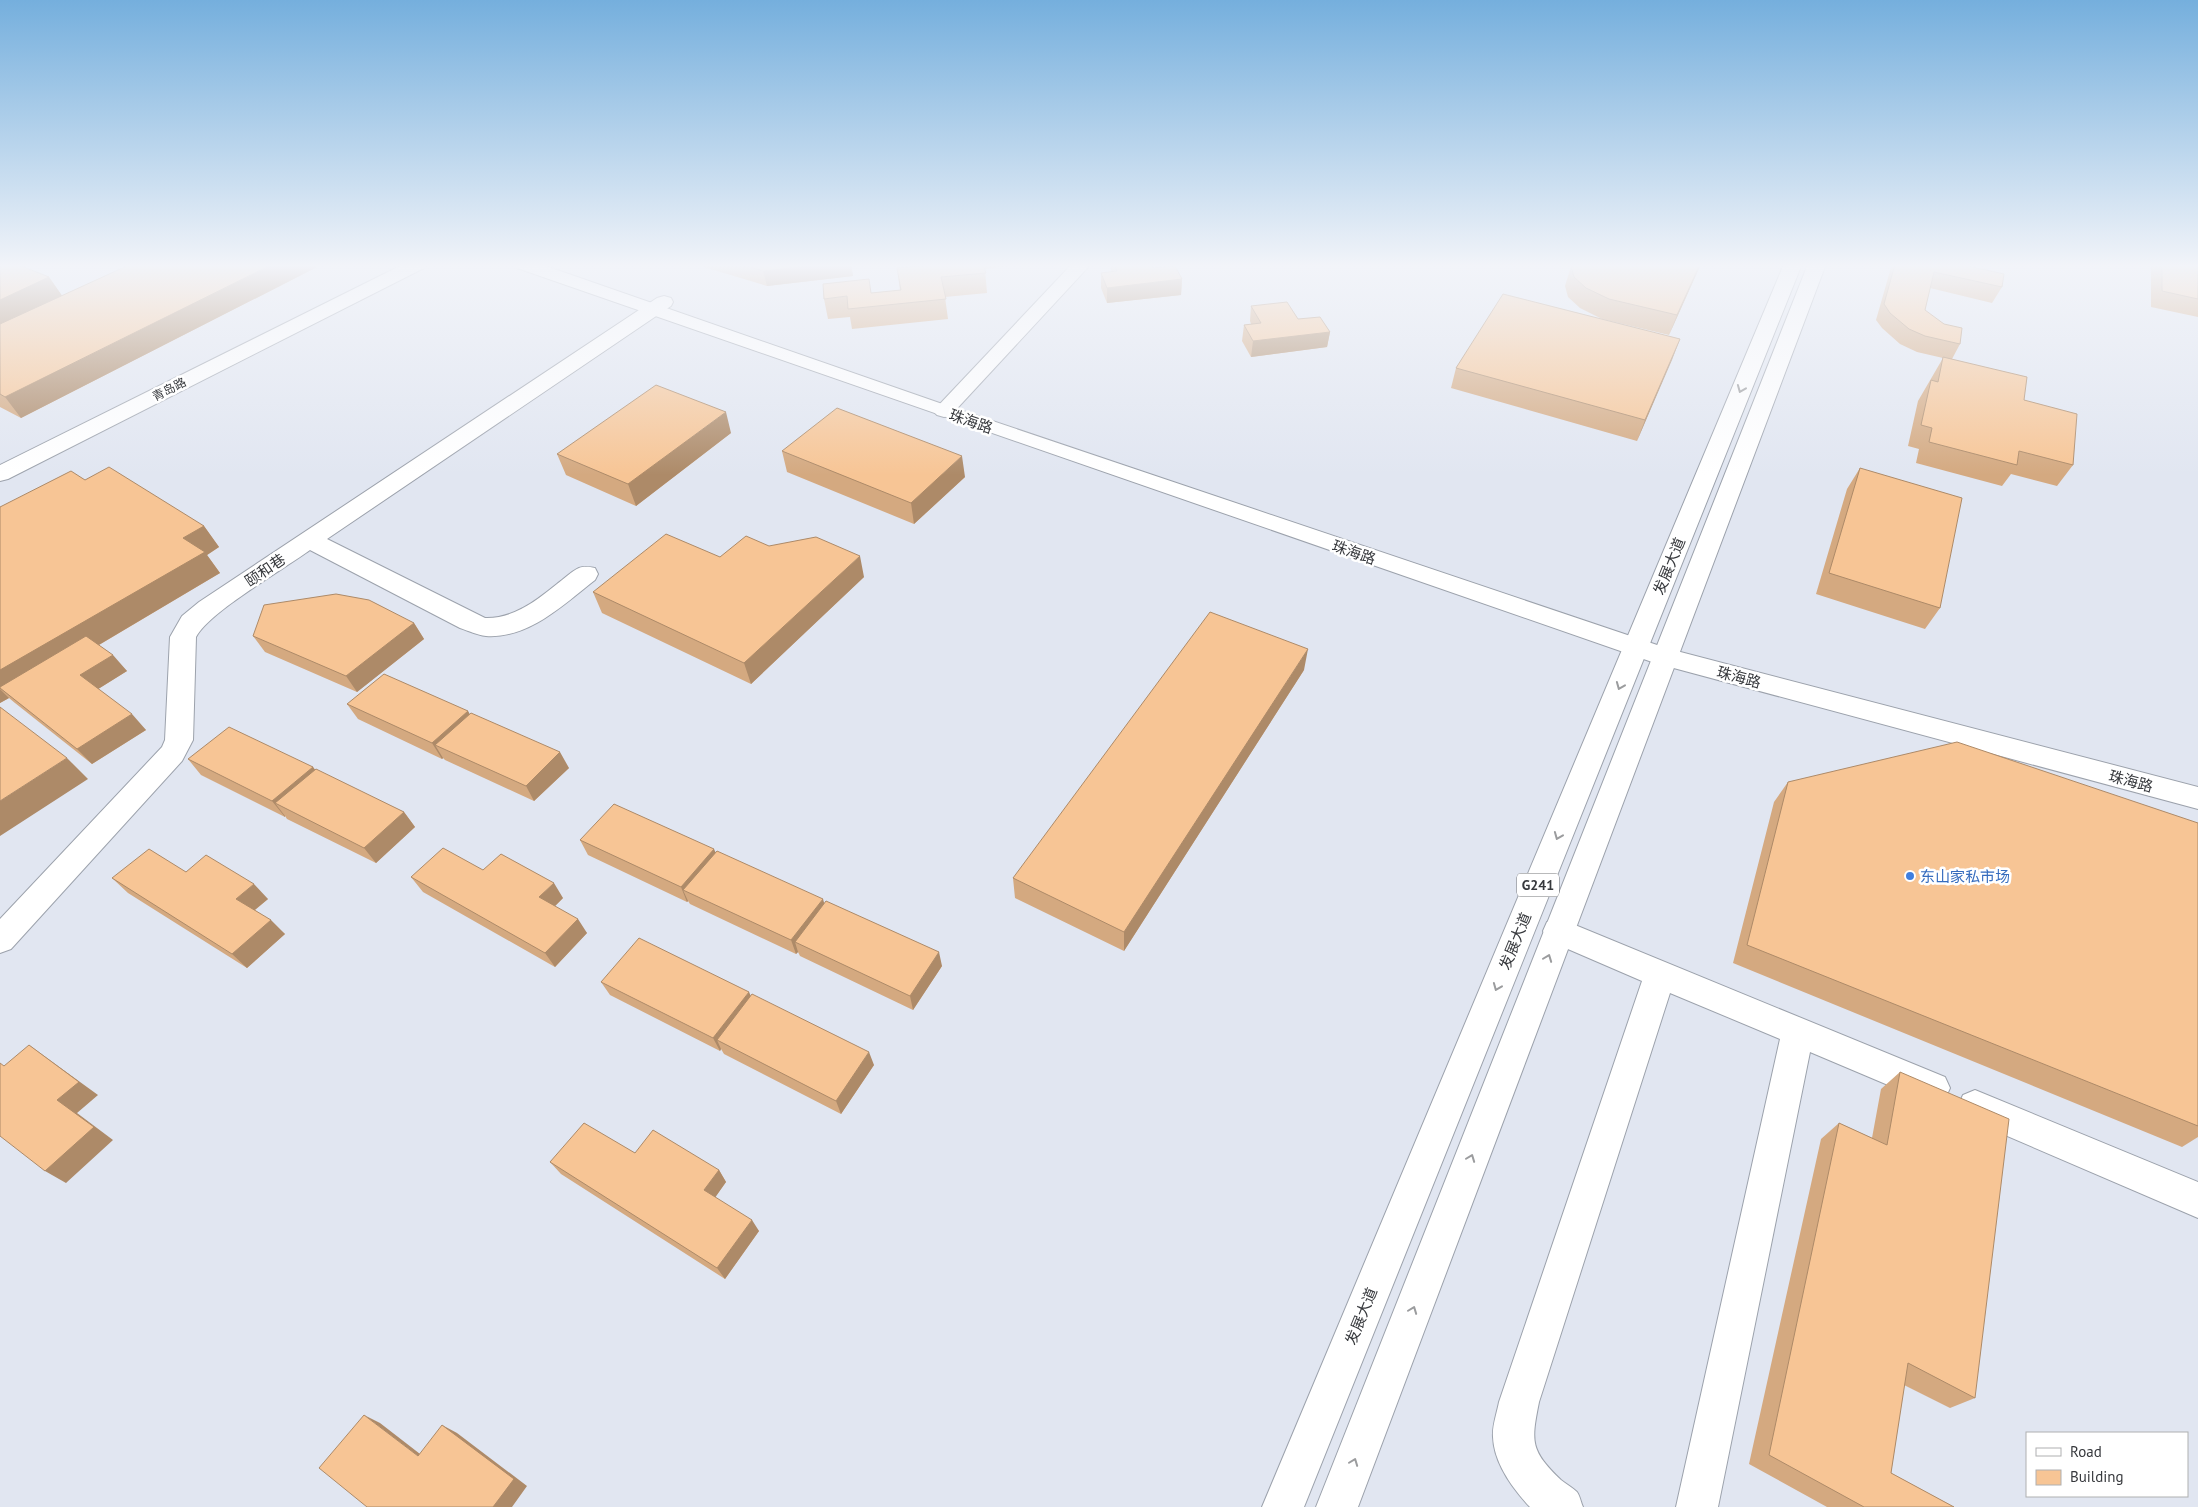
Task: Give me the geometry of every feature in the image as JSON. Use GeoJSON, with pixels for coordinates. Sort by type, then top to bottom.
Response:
{"type":"FeatureCollection","features":[{"type":"Feature","properties":{"kind":"main road","name":"青岛路"},"geometry":{"type":"LineString","coordinates":[[0,474],[278,334]]}},
{"type":"Feature","properties":{"kind":"main road","name":"颐和巷"},"geometry":{"type":"LineString","coordinates":[[0,940],[172,754],[179,740],[183,637],[192,622],[208,608],[616,334]]}},
{"type":"Feature","properties":{"kind":"main road","name":"珠海路"},"geometry":{"type":"LineString","coordinates":[[739,334],[1665,653],[2198,798]]}},
{"type":"Feature","properties":{"kind":"main road"},"geometry":{"type":"LineString","coordinates":[[947,407],[1016,334]]}},
{"type":"Feature","properties":{"kind":"main road","name":"发展大道"},"geometry":{"type":"LineString","coordinates":[[1283,1507],[1764,334]]}},
{"type":"Feature","properties":{"kind":"main road","name":"发展大道"},"geometry":{"type":"LineString","coordinates":[[1337,1507],[1790,334]]}},
{"type":"Feature","properties":{"kind":"main road"},"geometry":{"type":"LineString","coordinates":[[309,540],[469,622],[484,627],[508,625],[537,611],[586,574]]}},
{"type":"Feature","properties":{"kind":"main road","name":"珠海路"},"geometry":{"type":"LineString","coordinates":[[1665,653],[2198,789]]}},
{"type":"Feature","properties":{"kind":"main road"},"geometry":{"type":"LineString","coordinates":[[1558,931],[2198,1200]]}},
{"type":"Feature","properties":{"kind":"main road"},"geometry":{"type":"LineString","coordinates":[[1562,1507],[1550,1500],[1526,1470],[1513,1439],[1519,1402],[1660,974]]}},
{"type":"Feature","properties":{"kind":"main road"},"geometry":{"type":"LineString","coordinates":[[1697,1507],[1798,1032]]}},
{"type":"Feature","properties":{"kind":"building"},"geometry":{"type":"Polygon","coordinates":[[[0,334],[131,334],[5,397],[0,394],[0,334]]]}},
{"type":"Feature","properties":{"kind":"building"},"geometry":{"type":"Polygon","coordinates":[[[1249,334],[1310,334],[1253,341],[1249,334]]]}},
{"type":"Feature","properties":{"kind":"building"},"geometry":{"type":"Polygon","coordinates":[[[1477,334],[1662,334],[1680,339],[1645,420],[1456,368],[1477,334]]]}},
{"type":"Feature","properties":{"kind":"building"},"geometry":{"type":"Polygon","coordinates":[[[1921,334],[1961,334],[1960,344],[1921,334]]]}},
{"type":"Feature","properties":{"kind":"building"},"geometry":{"type":"Polygon","coordinates":[[[1943,357],[2027,377],[2024,400],[2077,414],[2073,465],[2019,451],[2017,465],[1929,442],[1932,428],[1921,425],[1931,380],[1938,382],[1943,357]]]}},
{"type":"Feature","properties":{"kind":"building"},"geometry":{"type":"Polygon","coordinates":[[[656,385],[726,412],[628,484],[557,454],[656,385]]]}},
{"type":"Feature","properties":{"kind":"building"},"geometry":{"type":"Polygon","coordinates":[[[837,408],[962,456],[911,503],[782,451],[837,408]]]}},
{"type":"Feature","properties":{"kind":"building"},"geometry":{"type":"Polygon","coordinates":[[[109,467],[204,526],[183,538],[205,552],[0,670],[0,507],[71,471],[85,480],[109,467]]]}},
{"type":"Feature","properties":{"kind":"building"},"geometry":{"type":"Polygon","coordinates":[[[1860,468],[1962,498],[1940,608],[1829,573],[1860,468]]]}},
{"type":"Feature","properties":{"kind":"building"},"geometry":{"type":"Polygon","coordinates":[[[666,534],[720,557],[746,536],[769,546],[816,537],[860,556],[744,663],[593,592],[666,534]]]}},
{"type":"Feature","properties":{"kind":"building"},"geometry":{"type":"Polygon","coordinates":[[[336,594],[369,600],[414,623],[346,676],[253,636],[264,605],[336,594]]]}},
{"type":"Feature","properties":{"kind":"building"},"geometry":{"type":"Polygon","coordinates":[[[1210,612],[1308,649],[1124,932],[1013,878],[1210,612]]]}},
{"type":"Feature","properties":{"kind":"building"},"geometry":{"type":"Polygon","coordinates":[[[86,636],[113,655],[80,675],[132,714],[77,749],[0,687],[86,636]]]}},
{"type":"Feature","properties":{"kind":"building"},"geometry":{"type":"Polygon","coordinates":[[[384,674],[468,711],[432,743],[347,704],[384,674]]]}},
{"type":"Feature","properties":{"kind":"building"},"geometry":{"type":"Polygon","coordinates":[[[0,707],[67,758],[0,801],[0,707]]]}},
{"type":"Feature","properties":{"kind":"building"},"geometry":{"type":"Polygon","coordinates":[[[471,713],[560,752],[526,786],[435,745],[471,713]]]}},
{"type":"Feature","properties":{"kind":"building"},"geometry":{"type":"Polygon","coordinates":[[[229,727],[313,767],[272,801],[188,759],[229,727]]]}},
{"type":"Feature","properties":{"kind":"building","name":"东山家私市场"},"geometry":{"type":"Polygon","coordinates":[[[1957,742],[2198,823],[2198,1126],[1747,945],[1788,782],[1957,742]]]}},
{"type":"Feature","properties":{"kind":"building"},"geometry":{"type":"Polygon","coordinates":[[[316,769],[404,812],[364,848],[275,803],[316,769]]]}},
{"type":"Feature","properties":{"kind":"building"},"geometry":{"type":"Polygon","coordinates":[[[614,804],[714,849],[681,887],[580,840],[614,804]]]}},
{"type":"Feature","properties":{"kind":"building"},"geometry":{"type":"Polygon","coordinates":[[[443,848],[483,870],[501,854],[554,883],[539,897],[578,919],[545,953],[411,877],[443,848]]]}},
{"type":"Feature","properties":{"kind":"building"},"geometry":{"type":"Polygon","coordinates":[[[149,849],[186,872],[206,855],[254,884],[236,899],[271,920],[232,954],[112,878],[149,849]]]}},
{"type":"Feature","properties":{"kind":"building"},"geometry":{"type":"Polygon","coordinates":[[[717,851],[823,899],[791,940],[683,890],[717,851]]]}},
{"type":"Feature","properties":{"kind":"building"},"geometry":{"type":"Polygon","coordinates":[[[826,901],[939,952],[910,996],[795,942],[826,901]]]}},
{"type":"Feature","properties":{"kind":"building"},"geometry":{"type":"Polygon","coordinates":[[[639,938],[749,992],[713,1038],[601,982],[639,938]]]}},
{"type":"Feature","properties":{"kind":"building"},"geometry":{"type":"Polygon","coordinates":[[[752,994],[869,1052],[836,1101],[717,1040],[752,994]]]}},
{"type":"Feature","properties":{"kind":"building"},"geometry":{"type":"Polygon","coordinates":[[[29,1045],[79,1082],[57,1100],[94,1127],[45,1171],[0,1136],[0,1063],[4,1066],[29,1045]]]}},
{"type":"Feature","properties":{"kind":"building"},"geometry":{"type":"Polygon","coordinates":[[[1900,1072],[2009,1119],[1975,1398],[1908,1363],[1891,1473],[1954,1507],[1864,1507],[1769,1455],[1839,1123],[1887,1145],[1900,1072]]]}},
{"type":"Feature","properties":{"kind":"building"},"geometry":{"type":"Polygon","coordinates":[[[584,1123],[635,1153],[653,1130],[719,1170],[704,1190],[752,1220],[717,1268],[550,1162],[584,1123]]]}},
{"type":"Feature","properties":{"kind":"building"},"geometry":{"type":"Polygon","coordinates":[[[364,1415],[418,1456],[442,1425],[514,1479],[493,1507],[367,1507],[319,1468],[364,1415]]]}},
{"type":"Feature","properties":{"kind":"place","name":"东山家私市场"},"geometry":{"type":"Point","coordinates":[1910,876]}}]}
